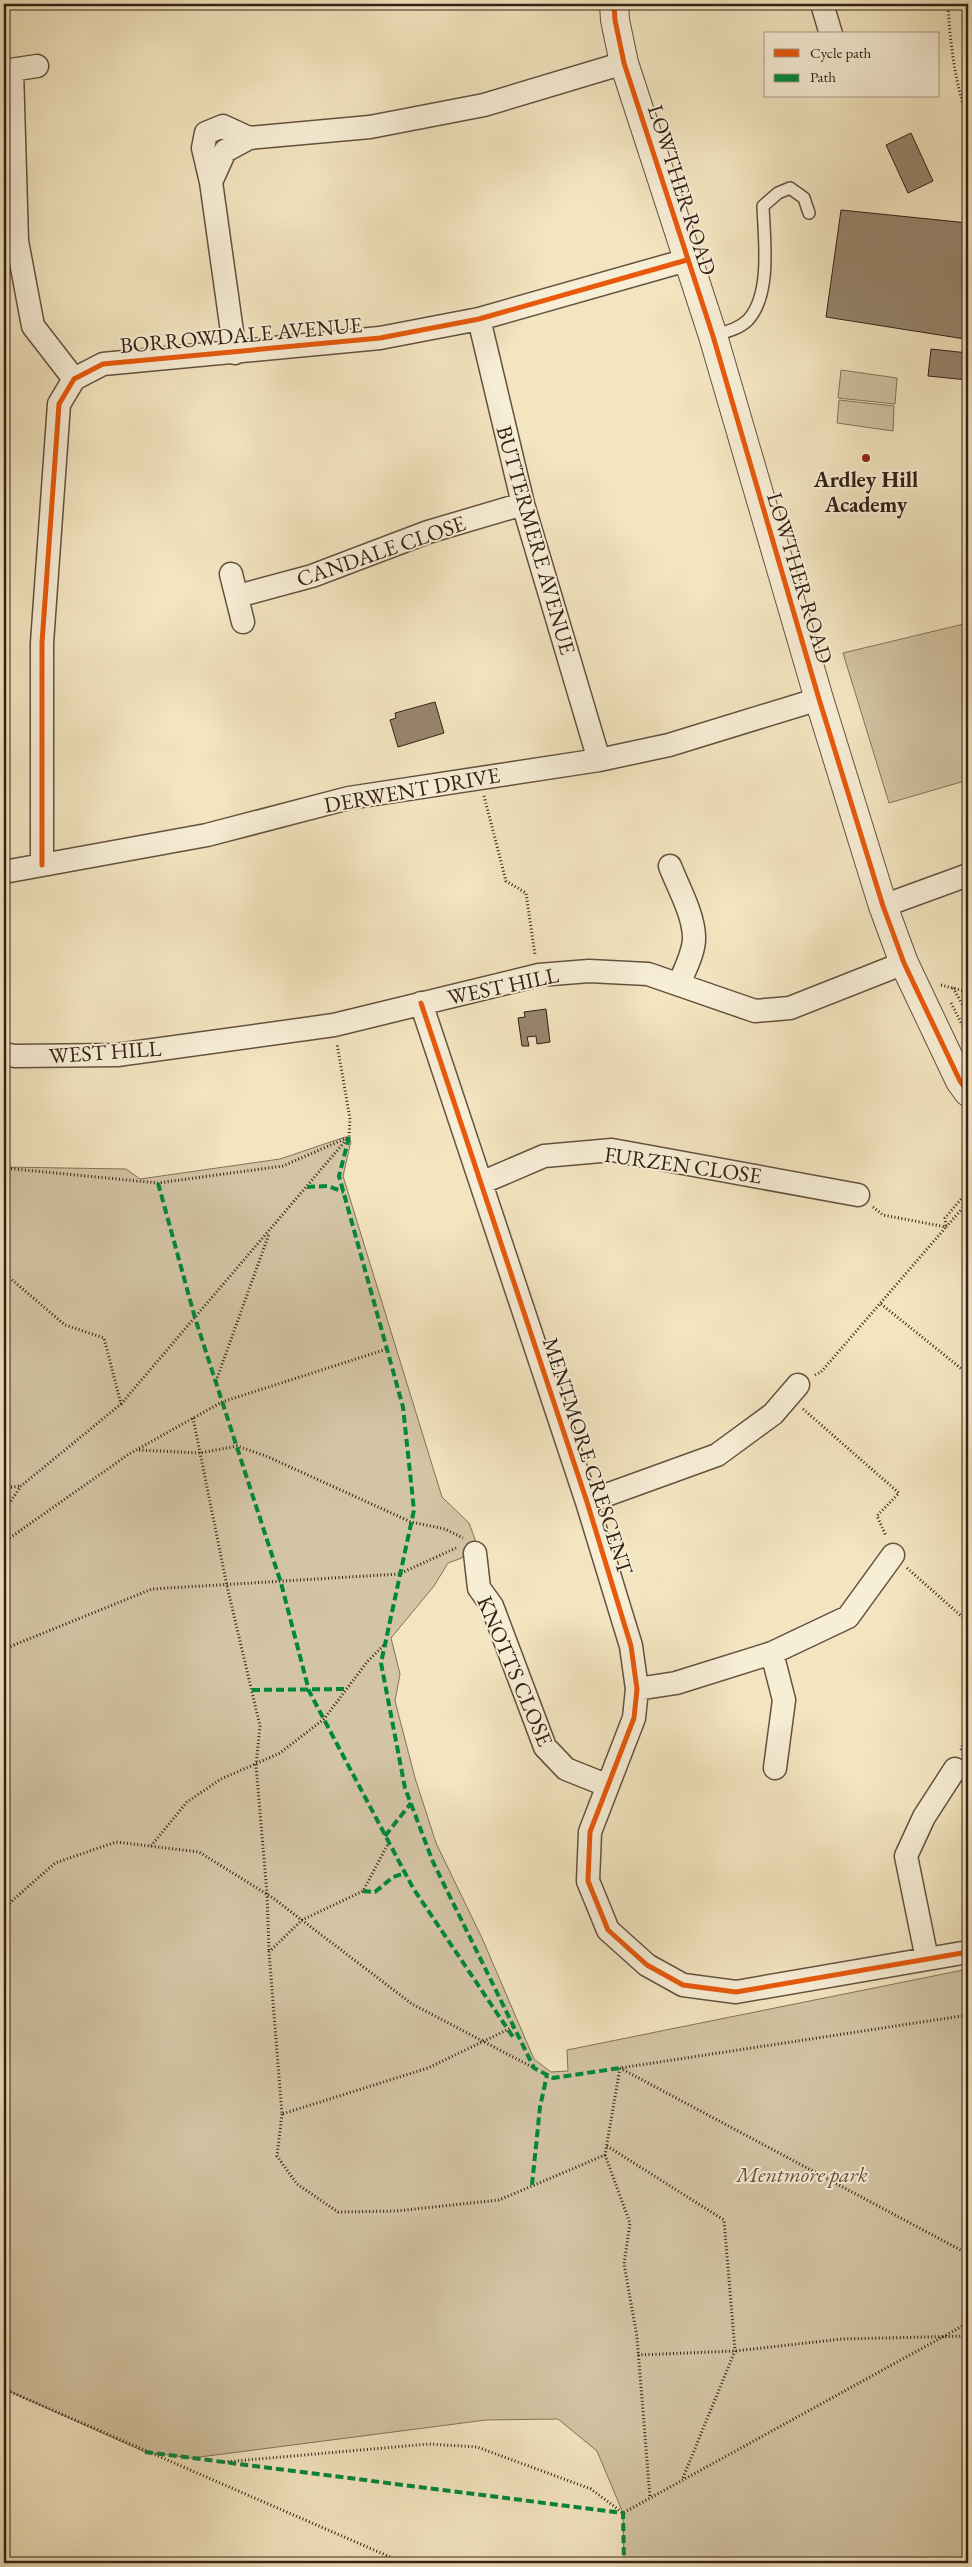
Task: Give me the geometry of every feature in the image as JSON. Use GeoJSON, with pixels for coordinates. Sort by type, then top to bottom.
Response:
{"type":"FeatureCollection","features":[{"type":"Feature","properties":{"kind":"street","name":"LOWTHER ROAD"},"geometry":{"type":"LineString","coordinates":[[614,4],[624,63],[713,336],[819,699],[883,906],[904,963],[960,1081],[968,1092]]}},
{"type":"Feature","properties":{"kind":"street"},"geometry":{"type":"LineString","coordinates":[[822,4],[830,32]]}},
{"type":"Feature","properties":{"kind":"street"},"geometry":{"type":"LineString","coordinates":[[235,353],[211,182],[203,148],[206,132],[223,126],[249,138],[370,128],[484,105],[624,63]]}},
{"type":"Feature","properties":{"kind":"street"},"geometry":{"type":"LineString","coordinates":[[37,66],[8,70],[17,241],[33,326],[74,379],[59,404],[42,643],[42,866]]}},
{"type":"Feature","properties":{"kind":"street","name":"BORROWDALE AVENUE"},"geometry":{"type":"LineString","coordinates":[[74,379],[103,364],[380,338],[479,319],[687,260]]}},
{"type":"Feature","properties":{"kind":"street","name":"BUTTERMERE AVENUE"},"geometry":{"type":"LineString","coordinates":[[479,319],[523,504],[599,760]]}},
{"type":"Feature","properties":{"kind":"street","name":"CANDALE CLOSE"},"geometry":{"type":"LineString","coordinates":[[238,596],[312,576],[428,532],[523,504]]}},
{"type":"Feature","properties":{"kind":"street"},"geometry":{"type":"LineString","coordinates":[[231,574],[243,622]]}},
{"type":"Feature","properties":{"kind":"street","name":"DERWENT DRIVE"},"geometry":{"type":"LineString","coordinates":[[4,872],[207,835],[349,798],[599,760],[669,744],[819,699]]}},
{"type":"Feature","properties":{"kind":"street"},"geometry":{"type":"LineString","coordinates":[[670,866],[686,908],[694,936],[690,956],[680,984]]}},
{"type":"Feature","properties":{"kind":"street"},"geometry":{"type":"LineString","coordinates":[[883,906],[968,876]]}},
{"type":"Feature","properties":{"kind":"street","name":"WEST HILL"},"geometry":{"type":"LineString","coordinates":[[4,1054],[15,1056],[116,1055],[334,1025],[539,975],[589,970],[648,974],[755,1010],[790,1008],[904,963]]}},
{"type":"Feature","properties":{"kind":"street","name":"MENTMORE CRESCENT"},"geometry":{"type":"LineString","coordinates":[[420,1003],[588,1502],[631,1646],[637,1689],[634,1718],[606,1785],[590,1832],[588,1880],[608,1930],[654,1969],[683,1985],[736,1992],[968,1952]]}},
{"type":"Feature","properties":{"kind":"street","name":"FURZEN CLOSE"},"geometry":{"type":"LineString","coordinates":[[481,1183],[544,1156],[612,1150],[858,1195]]}},
{"type":"Feature","properties":{"kind":"street"},"geometry":{"type":"LineString","coordinates":[[588,1502],[717,1455],[773,1414],[798,1385]]}},
{"type":"Feature","properties":{"kind":"street","name":"KNOTTS CLOSE"},"geometry":{"type":"LineString","coordinates":[[472,1548],[480,1588],[492,1606],[545,1747],[566,1769],[606,1785]]}},
{"type":"Feature","properties":{"kind":"street"},"geometry":{"type":"LineString","coordinates":[[637,1689],[676,1683],[772,1653],[848,1617],[893,1556]]}},
{"type":"Feature","properties":{"kind":"street"},"geometry":{"type":"LineString","coordinates":[[772,1653],[784,1700],[775,1768]]}},
{"type":"Feature","properties":{"kind":"street"},"geometry":{"type":"LineString","coordinates":[[927,1959],[906,1856],[924,1817],[955,1769]]}},
{"type":"Feature","properties":{"kind":"lane"},"geometry":{"type":"LineString","coordinates":[[713,336],[737,328],[748,320],[757,307],[765,276],[763,206],[778,193],[790,188],[804,198],[809,213]]}},
{"type":"Feature","properties":{"kind":"path"},"geometry":{"type":"LineString","coordinates":[[948,4],[949,32],[960,99],[968,120]]}},
{"type":"Feature","properties":{"kind":"path"},"geometry":{"type":"LineString","coordinates":[[479,778],[506,881],[526,893],[539,975]]}},
{"type":"Feature","properties":{"kind":"path"},"geometry":{"type":"LineString","coordinates":[[946,993],[941,985],[968,992]]}},
{"type":"Feature","properties":{"kind":"path"},"geometry":{"type":"LineString","coordinates":[[953,988],[968,1014]]}},
{"type":"Feature","properties":{"kind":"path"},"geometry":{"type":"LineString","coordinates":[[950,1002],[968,1036]]}},
{"type":"Feature","properties":{"kind":"path"},"geometry":{"type":"LineString","coordinates":[[4,1511],[21,1486],[122,1404],[349,1137],[350,1119],[338,1046]]}},
{"type":"Feature","properties":{"kind":"path"},"geometry":{"type":"LineString","coordinates":[[4,1168],[158,1182],[284,1166],[349,1137]]}},
{"type":"Feature","properties":{"kind":"path"},"geometry":{"type":"LineString","coordinates":[[946,1227],[946,1218],[968,1191]]}},
{"type":"Feature","properties":{"kind":"path"},"geometry":{"type":"LineString","coordinates":[[858,1195],[883,1215],[946,1227]]}},
{"type":"Feature","properties":{"kind":"path"},"geometry":{"type":"LineString","coordinates":[[968,1202],[882,1304],[821,1372],[798,1385],[799,1406],[899,1493],[877,1516],[893,1556],[968,1622]]}},
{"type":"Feature","properties":{"kind":"path"},"geometry":{"type":"LineString","coordinates":[[964,1206],[968,1210]]}},
{"type":"Feature","properties":{"kind":"path"},"geometry":{"type":"LineString","coordinates":[[216,1381],[270,1230]]}},
{"type":"Feature","properties":{"kind":"path"},"geometry":{"type":"LineString","coordinates":[[4,1273],[64,1325],[104,1338],[122,1404]]}},
{"type":"Feature","properties":{"kind":"path"},"geometry":{"type":"LineString","coordinates":[[882,1304],[968,1374]]}},
{"type":"Feature","properties":{"kind":"path"},"geometry":{"type":"LineString","coordinates":[[4,1542],[138,1450],[222,1402],[387,1350]]}},
{"type":"Feature","properties":{"kind":"path"},"geometry":{"type":"LineString","coordinates":[[193,1418],[227,1586],[260,1726],[256,1765],[282,2114],[277,2156],[297,2184],[338,2212],[396,2211],[499,2200],[605,2155]]}},
{"type":"Feature","properties":{"kind":"path"},"geometry":{"type":"LineString","coordinates":[[138,1450],[200,1453],[237,1446],[266,1456],[411,1522],[445,1529],[472,1548]]}},
{"type":"Feature","properties":{"kind":"path"},"geometry":{"type":"LineString","coordinates":[[4,1488],[21,1486]]}},
{"type":"Feature","properties":{"kind":"path"},"geometry":{"type":"LineString","coordinates":[[4,1649],[152,1589],[227,1586],[399,1574],[472,1548]]}},
{"type":"Feature","properties":{"kind":"path"},"geometry":{"type":"LineString","coordinates":[[150,1846],[187,1802],[221,1779],[280,1753],[324,1719],[367,1662],[384,1645]]}},
{"type":"Feature","properties":{"kind":"path"},"geometry":{"type":"LineString","coordinates":[[4,1908],[55,1863],[116,1842],[199,1852],[267,1894],[412,2004],[534,2068]]}},
{"type":"Feature","properties":{"kind":"path"},"geometry":{"type":"LineString","coordinates":[[269,1952],[302,1920],[363,1890],[389,1842]]}},
{"type":"Feature","properties":{"kind":"path"},"geometry":{"type":"LineString","coordinates":[[620,2068],[968,2014]]}},
{"type":"Feature","properties":{"kind":"path"},"geometry":{"type":"LineString","coordinates":[[282,2114],[428,2068],[513,2027]]}},
{"type":"Feature","properties":{"kind":"path"},"geometry":{"type":"LineString","coordinates":[[620,2068],[605,2155],[630,2223],[624,2264],[638,2355],[650,2498]]}},
{"type":"Feature","properties":{"kind":"path"},"geometry":{"type":"LineString","coordinates":[[620,2068],[968,2254]]}},
{"type":"Feature","properties":{"kind":"path"},"geometry":{"type":"LineString","coordinates":[[607,2146],[724,2220],[736,2351],[682,2481]]}},
{"type":"Feature","properties":{"kind":"path"},"geometry":{"type":"LineString","coordinates":[[224,2462],[262,2457],[429,2444],[477,2447],[591,2489],[623,2513],[968,2322]]}},
{"type":"Feature","properties":{"kind":"path"},"geometry":{"type":"LineString","coordinates":[[638,2355],[736,2351],[842,2339],[946,2335],[968,2336]]}},
{"type":"Feature","properties":{"kind":"path"},"geometry":{"type":"LineString","coordinates":[[4,2389],[404,2563]]}},
{"type":"Feature","properties":{"kind":"green space"},"geometry":{"type":"Polygon","coordinates":[[[841,370],[897,378],[895,404],[838,398],[841,370]]]}},
{"type":"Feature","properties":{"kind":"green space"},"geometry":{"type":"Polygon","coordinates":[[[839,400],[894,406],[893,431],[837,423],[839,400]]]}},
{"type":"Feature","properties":{"kind":"green space"},"geometry":{"type":"Polygon","coordinates":[[[968,623],[968,780],[889,803],[843,653],[968,623]]]}},
{"type":"Feature","properties":{"kind":"green space","name":"Mentmore park"},"geometry":{"type":"Polygon","coordinates":[[[345,1137],[351,1141],[343,1176],[442,1497],[469,1523],[476,1542],[467,1546],[462,1558],[448,1563],[434,1586],[391,1638],[400,1674],[395,1701],[415,1778],[436,1843],[482,1938],[534,2059],[551,2072],[568,2071],[567,2050],[968,1969],[968,2563],[624,2563],[623,2513],[597,2451],[558,2419],[486,2420],[192,2458],[145,2452],[4,2389],[4,1167],[126,1169],[140,1179],[280,1159],[345,1137]]]}},
{"type":"Feature","properties":{"kind":"building"},"geometry":{"type":"Polygon","coordinates":[[[911,133],[933,181],[908,193],[886,145],[911,133]]]}},
{"type":"Feature","properties":{"kind":"building"},"geometry":{"type":"Polygon","coordinates":[[[841,210],[968,223],[968,314],[965,339],[826,317],[841,210]]]}},
{"type":"Feature","properties":{"kind":"building"},"geometry":{"type":"Polygon","coordinates":[[[931,349],[968,353],[968,380],[928,376],[931,349]]]}},
{"type":"Feature","properties":{"kind":"building"},"geometry":{"type":"Polygon","coordinates":[[[435,702],[444,733],[398,747],[390,720],[396,718],[395,713],[435,702]]]}},
{"type":"Feature","properties":{"kind":"building"},"geometry":{"type":"Polygon","coordinates":[[[546,1009],[550,1042],[537,1044],[536,1036],[527,1037],[529,1046],[522,1046],[518,1018],[525,1017],[524,1012],[546,1009]]]}},
{"type":"Feature","properties":{"kind":"marked path"},"geometry":{"type":"LineString","coordinates":[[349,1137],[339,1176],[403,1407],[414,1510],[381,1663],[405,1788],[433,1862],[534,2068],[553,2078],[620,2068]]}},
{"type":"Feature","properties":{"kind":"marked path"},"geometry":{"type":"LineString","coordinates":[[158,1183],[195,1318],[281,1583],[309,1691],[413,1888],[513,2037]]}},
{"type":"Feature","properties":{"kind":"marked path"},"geometry":{"type":"LineString","coordinates":[[307,1187],[328,1186],[344,1192]]}},
{"type":"Feature","properties":{"kind":"marked path"},"geometry":{"type":"LineString","coordinates":[[252,1690],[346,1689]]}},
{"type":"Feature","properties":{"kind":"marked path"},"geometry":{"type":"LineString","coordinates":[[385,1836],[411,1803]]}},
{"type":"Feature","properties":{"kind":"marked path"},"geometry":{"type":"LineString","coordinates":[[363,1891],[375,1892],[393,1877],[405,1873]]}},
{"type":"Feature","properties":{"kind":"marked path"},"geometry":{"type":"LineString","coordinates":[[532,2185],[540,2107],[547,2075]]}},
{"type":"Feature","properties":{"kind":"marked path"},"geometry":{"type":"LineString","coordinates":[[145,2452],[623,2513],[624,2563]]}},
{"type":"Feature","properties":{"kind":"cycle path"},"geometry":{"type":"LineString","coordinates":[[614,4],[615,20],[624,63],[713,336],[819,699],[883,906],[904,963],[960,1081],[968,1092]]}},
{"type":"Feature","properties":{"kind":"cycle path"},"geometry":{"type":"LineString","coordinates":[[42,865],[42,643],[59,404],[74,379],[103,364],[380,338],[479,319],[687,260]]}},
{"type":"Feature","properties":{"kind":"cycle path"},"geometry":{"type":"LineString","coordinates":[[421,1003],[587,1502],[631,1646],[637,1689],[634,1718],[590,1832],[588,1881],[608,1930],[647,1965],[683,1985],[736,1992],[968,1952]]}},
{"type":"Feature","properties":{"kind":"place","name":"Ardley Hill Academy"},"geometry":{"type":"Point","coordinates":[866,458]}}]}
